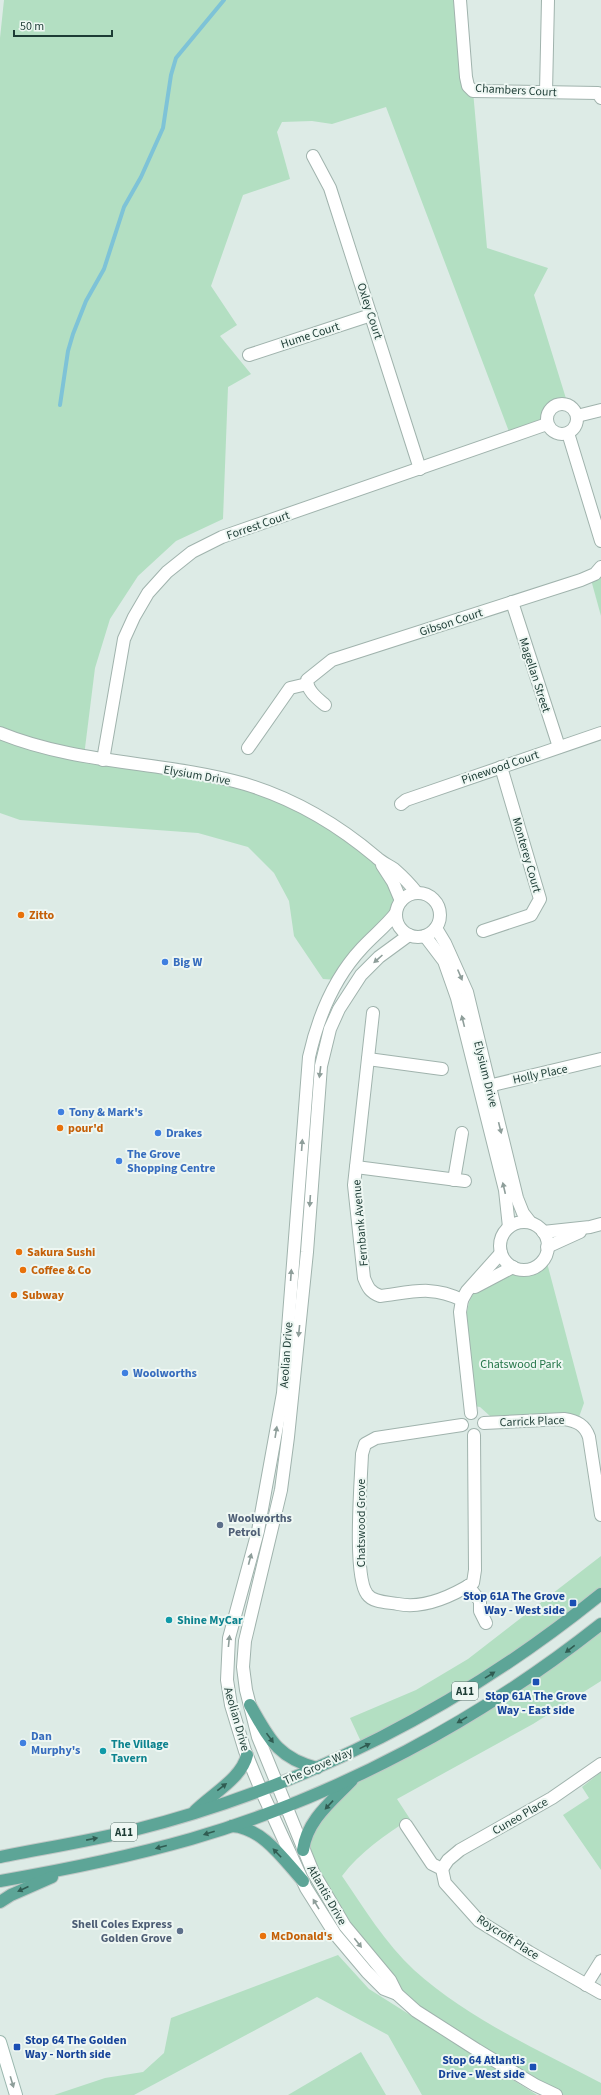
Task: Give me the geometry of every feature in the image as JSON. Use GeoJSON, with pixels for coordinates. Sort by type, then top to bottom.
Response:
{"type":"FeatureCollection","features":[{"type":"Feature","properties":{"kind":"main road","name":"The Grove Way"},"geometry":{"type":"LineString","coordinates":[[1,1856],[108,1836],[193,1813],[261,1790],[317,1768],[407,1724],[462,1692],[531,1648],[601,1594]]}},
{"type":"Feature","properties":{"kind":"main road","name":"The Grove Way"},"geometry":{"type":"LineString","coordinates":[[0,1881],[72,1868],[191,1839],[232,1826],[285,1806],[355,1776],[416,1747],[491,1703],[561,1656],[601,1624]]}},
{"type":"Feature","properties":{"kind":"main road"},"geometry":{"type":"LineString","coordinates":[[250,1705],[268,1735],[282,1752],[295,1761],[317,1768]]}},
{"type":"Feature","properties":{"kind":"main road"},"geometry":{"type":"LineString","coordinates":[[193,1813],[210,1796],[235,1776],[244,1766],[247,1755]]}},
{"type":"Feature","properties":{"kind":"main road"},"geometry":{"type":"LineString","coordinates":[[303,1850],[305,1838],[312,1823],[355,1776]]}},
{"type":"Feature","properties":{"kind":"main road"},"geometry":{"type":"LineString","coordinates":[[232,1826],[249,1829],[256,1833],[303,1881]]}},
{"type":"Feature","properties":{"kind":"main road"},"geometry":{"type":"LineString","coordinates":[[0,1902],[15,1893],[72,1868]]}},
{"type":"Feature","properties":{"kind":"street","name":"Chambers Court"},"geometry":{"type":"LineString","coordinates":[[460,0],[466,77],[468,86],[473,90],[598,93],[601,98]]}},
{"type":"Feature","properties":{"kind":"street"},"geometry":{"type":"LineString","coordinates":[[546,92],[548,0]]}},
{"type":"Feature","properties":{"kind":"street","name":"Oxley Court"},"geometry":{"type":"LineString","coordinates":[[313,156],[330,188],[420,468]]}},
{"type":"Feature","properties":{"kind":"street","name":"Hume Court"},"geometry":{"type":"LineString","coordinates":[[249,355],[371,315]]}},
{"type":"Feature","properties":{"kind":"street"},"geometry":{"type":"LineString","coordinates":[[557,405],[568,405],[573,409],[577,416],[576,426],[568,433],[555,433],[547,424],[548,412],[557,405]]}},
{"type":"Feature","properties":{"kind":"street"},"geometry":{"type":"LineString","coordinates":[[577,416],[601,410]]}},
{"type":"Feature","properties":{"kind":"street","name":"Forrest Court"},"geometry":{"type":"LineString","coordinates":[[103,760],[124,639],[134,617],[148,593],[167,572],[192,552],[222,537],[547,424]]}},
{"type":"Feature","properties":{"kind":"street"},"geometry":{"type":"LineString","coordinates":[[568,433],[601,541]]}},
{"type":"Feature","properties":{"kind":"street","name":"Gibson Court"},"geometry":{"type":"LineString","coordinates":[[307,684],[309,678],[332,660],[584,579],[595,574],[601,568]]}},
{"type":"Feature","properties":{"kind":"street","name":"Magellan Street"},"geometry":{"type":"LineString","coordinates":[[512,602],[558,747]]}},
{"type":"Feature","properties":{"kind":"street"},"geometry":{"type":"LineString","coordinates":[[248,748],[290,688],[307,684],[313,694],[325,705]]}},
{"type":"Feature","properties":{"kind":"street","name":"Elysium Drive"},"geometry":{"type":"LineString","coordinates":[[0,733],[56,751],[103,760],[220,778],[274,794],[326,820],[350,836],[377,859],[393,868],[417,893]]}},
{"type":"Feature","properties":{"kind":"street","name":"Pinewood Court"},"geometry":{"type":"LineString","coordinates":[[401,804],[406,800],[601,733]]}},
{"type":"Feature","properties":{"kind":"street","name":"Monterey Court"},"geometry":{"type":"LineString","coordinates":[[484,931],[531,915],[540,899],[501,767]]}},
{"type":"Feature","properties":{"kind":"street","name":"Elysium Drive"},"geometry":{"type":"LineString","coordinates":[[377,859],[390,877],[401,901]]}},
{"type":"Feature","properties":{"kind":"street"},"geometry":{"type":"LineString","coordinates":[[417,893],[427,894],[435,900],[439,907],[440,916],[436,928],[425,936],[417,937],[402,930],[396,913],[401,901],[410,894],[417,893]]}},
{"type":"Feature","properties":{"kind":"street","name":"Aeolian Drive"},"geometry":{"type":"LineString","coordinates":[[272,1811],[261,1790],[247,1755],[234,1715],[227,1680],[229,1638],[258,1531],[283,1394],[309,1057],[315,1028],[323,1007],[344,969],[396,913]]}},
{"type":"Feature","properties":{"kind":"street","name":"Elysium Drive"},"geometry":{"type":"LineString","coordinates":[[436,928],[461,976],[466,992],[505,1190],[509,1227]]}},
{"type":"Feature","properties":{"kind":"street","name":"Aeolian Drive"},"geometry":{"type":"LineString","coordinates":[[276,1784],[258,1737],[243,1667],[245,1641],[281,1490],[288,1437],[307,1252],[320,1066],[330,1029],[339,1009],[361,975],[379,957],[409,934]]}},
{"type":"Feature","properties":{"kind":"street","name":"Elysium Drive"},"geometry":{"type":"LineString","coordinates":[[425,936],[444,961],[457,998],[518,1198],[523,1212],[530,1222]]}},
{"type":"Feature","properties":{"kind":"street","name":"Fernbank Avenue"},"geometry":{"type":"LineString","coordinates":[[373,1013],[354,1185],[364,1278],[368,1288],[373,1293],[380,1296],[430,1290],[465,1295]]}},
{"type":"Feature","properties":{"kind":"street"},"geometry":{"type":"LineString","coordinates":[[368,1059],[442,1068]]}},
{"type":"Feature","properties":{"kind":"street","name":"Holly Place"},"geometry":{"type":"LineString","coordinates":[[484,1087],[601,1059]]}},
{"type":"Feature","properties":{"kind":"street"},"geometry":{"type":"LineString","coordinates":[[356,1167],[460,1180],[462,1133]]}},
{"type":"Feature","properties":{"kind":"street"},"geometry":{"type":"LineString","coordinates":[[530,1222],[543,1232],[547,1247],[542,1261],[537,1266],[523,1270],[513,1267],[506,1262],[501,1253],[500,1240],[509,1227],[516,1223],[530,1222]]}},
{"type":"Feature","properties":{"kind":"street"},"geometry":{"type":"LineString","coordinates":[[543,1232],[595,1225]]}},
{"type":"Feature","properties":{"kind":"street"},"geometry":{"type":"LineString","coordinates":[[547,1247],[595,1225]]}},
{"type":"Feature","properties":{"kind":"street"},"geometry":{"type":"LineString","coordinates":[[471,1413],[460,1312],[465,1295],[501,1253]]}},
{"type":"Feature","properties":{"kind":"street"},"geometry":{"type":"LineString","coordinates":[[465,1295],[513,1267]]}},
{"type":"Feature","properties":{"kind":"street"},"geometry":{"type":"LineString","coordinates":[[471,1413],[480,1416],[484,1423],[481,1431],[474,1435]]}},
{"type":"Feature","properties":{"kind":"street"},"geometry":{"type":"LineString","coordinates":[[471,1413],[463,1420],[462,1425],[466,1432],[474,1435]]}},
{"type":"Feature","properties":{"kind":"street","name":"Carrick Place"},"geometry":{"type":"LineString","coordinates":[[484,1423],[564,1419],[574,1420],[581,1424],[587,1431],[589,1437],[601,1515]]}},
{"type":"Feature","properties":{"kind":"street","name":"Chatswood Grove"},"geometry":{"type":"LineString","coordinates":[[462,1425],[376,1438],[365,1444],[362,1454],[360,1565],[366,1593],[373,1600],[405,1605],[420,1605],[460,1591],[468,1586]]}},
{"type":"Feature","properties":{"kind":"street"},"geometry":{"type":"LineString","coordinates":[[474,1435],[475,1570],[473,1583],[468,1586],[480,1601],[480,1611],[486,1623]]}},
{"type":"Feature","properties":{"kind":"street","name":"Cuneo Place"},"geometry":{"type":"LineString","coordinates":[[442,1869],[448,1860],[460,1850],[552,1798],[601,1764]]}},
{"type":"Feature","properties":{"kind":"street","name":"Atlantis Drive"},"geometry":{"type":"LineString","coordinates":[[276,1784],[313,1872],[345,1926],[390,1980],[397,1994],[416,2012],[535,2085],[556,2095]]}},
{"type":"Feature","properties":{"kind":"street","name":"Atlantis Drive"},"geometry":{"type":"LineString","coordinates":[[272,1811],[303,1881],[335,1934],[367,1972],[384,1989],[397,1994]]}},
{"type":"Feature","properties":{"kind":"street","name":"Roycroft Place"},"geometry":{"type":"LineString","coordinates":[[406,1825],[432,1864],[442,1869],[445,1883],[479,1920],[528,1952],[601,1993]]}},
{"type":"Feature","properties":{"kind":"street"},"geometry":{"type":"LineString","coordinates":[[586,1985],[601,1961]]}},
{"type":"Feature","properties":{"kind":"street"},"geometry":{"type":"LineString","coordinates":[[0,2042],[16,2095]]}},
{"type":"Feature","properties":{"kind":"green space"},"geometry":{"type":"Polygon","coordinates":[[[4,0],[460,0],[473,91],[487,248],[548,268],[534,295],[568,405],[557,405],[547,418],[511,437],[386,107],[332,124],[312,121],[282,122],[277,132],[290,179],[243,195],[211,286],[237,325],[220,336],[251,374],[228,387],[223,519],[176,541],[138,576],[110,619],[95,668],[84,756],[267,792],[377,859],[404,898],[396,913],[338,980],[323,979],[294,936],[289,901],[274,873],[248,847],[198,833],[20,820],[0,813],[0,38],[4,0]]]}},
{"type":"Feature","properties":{"kind":"green space"},"geometry":{"type":"Polygon","coordinates":[[[601,567],[601,616],[590,576],[601,567]]]}},
{"type":"Feature","properties":{"kind":"green space","name":"Chatswood Park"},"geometry":{"type":"Polygon","coordinates":[[[546,1259],[584,1403],[579,1417],[572,1415],[490,1416],[480,1407],[474,1406],[466,1320],[472,1296],[474,1293],[503,1276],[512,1273],[532,1273],[542,1265],[546,1259]]]}},
{"type":"Feature","properties":{"kind":"green space"},"geometry":{"type":"Polygon","coordinates":[[[601,1556],[601,1594],[537,1643],[363,1746],[350,1718],[416,1690],[468,1659],[601,1556]]]}},
{"type":"Feature","properties":{"kind":"green space"},"geometry":{"type":"Polygon","coordinates":[[[601,1623],[601,1681],[533,1724],[397,1799],[410,1819],[382,1838],[365,1852],[342,1876],[375,1925],[394,1949],[414,1970],[435,1988],[457,2004],[504,2032],[601,2083],[601,2095],[556,2095],[446,2031],[364,1963],[316,1893],[299,1851],[355,1776],[415,1747],[601,1623]]]}},
{"type":"Feature","properties":{"kind":"green space"},"geometry":{"type":"Polygon","coordinates":[[[601,1772],[601,1870],[563,1815],[589,1798],[582,1787],[601,1772]]]}},
{"type":"Feature","properties":{"kind":"green space"},"geometry":{"type":"Polygon","coordinates":[[[338,1955],[369,1989],[537,2095],[422,2095],[388,2035],[317,1997],[134,2095],[54,2095],[105,2078],[143,2072],[164,2053],[171,2018],[338,1955]]]}},
{"type":"Feature","properties":{"kind":"green space"},"geometry":{"type":"Polygon","coordinates":[[[361,2052],[386,2095],[288,2095],[361,2052]]]}},
{"type":"Feature","properties":{"kind":"waterway"},"geometry":{"type":"LineString","coordinates":[[60,405],[68,351],[73,334],[86,301],[104,269],[124,207],[141,177],[163,128],[171,75],[176,58],[224,0]]}},
{"type":"Feature","properties":{"kind":"place","name":"Zitto"},"geometry":{"type":"Point","coordinates":[21,915]}},
{"type":"Feature","properties":{"kind":"place","name":"Big W"},"geometry":{"type":"Point","coordinates":[165,962]}},
{"type":"Feature","properties":{"kind":"place","name":"Tony & Mark's"},"geometry":{"type":"Point","coordinates":[61,1112]}},
{"type":"Feature","properties":{"kind":"place","name":"pour'd"},"geometry":{"type":"Point","coordinates":[60,1128]}},
{"type":"Feature","properties":{"kind":"place","name":"Drakes"},"geometry":{"type":"Point","coordinates":[158,1133]}},
{"type":"Feature","properties":{"kind":"place","name":"The Grove Shopping Centre"},"geometry":{"type":"Point","coordinates":[119,1161]}},
{"type":"Feature","properties":{"kind":"place","name":"Sakura Sushi"},"geometry":{"type":"Point","coordinates":[19,1252]}},
{"type":"Feature","properties":{"kind":"place","name":"Coffee & Co"},"geometry":{"type":"Point","coordinates":[23,1270]}},
{"type":"Feature","properties":{"kind":"place","name":"Subway"},"geometry":{"type":"Point","coordinates":[14,1295]}},
{"type":"Feature","properties":{"kind":"place","name":"Woolworths"},"geometry":{"type":"Point","coordinates":[125,1373]}},
{"type":"Feature","properties":{"kind":"place","name":"Woolworths Petrol"},"geometry":{"type":"Point","coordinates":[220,1525]}},
{"type":"Feature","properties":{"kind":"place","name":"Stop 61A The Grove Way - West side"},"geometry":{"type":"Point","coordinates":[573,1603]}},
{"type":"Feature","properties":{"kind":"place","name":"Shine MyCar"},"geometry":{"type":"Point","coordinates":[169,1620]}},
{"type":"Feature","properties":{"kind":"place","name":"Stop 61A The Grove Way - East side"},"geometry":{"type":"Point","coordinates":[536,1682]}},
{"type":"Feature","properties":{"kind":"place","name":"Dan Murphy's"},"geometry":{"type":"Point","coordinates":[23,1743]}},
{"type":"Feature","properties":{"kind":"place","name":"The Village Tavern"},"geometry":{"type":"Point","coordinates":[103,1751]}},
{"type":"Feature","properties":{"kind":"place","name":"Shell Coles Express Golden Grove"},"geometry":{"type":"Point","coordinates":[180,1931]}},
{"type":"Feature","properties":{"kind":"place","name":"McDonald's"},"geometry":{"type":"Point","coordinates":[263,1936]}},
{"type":"Feature","properties":{"kind":"place","name":"Stop 64 The Golden Way - North side"},"geometry":{"type":"Point","coordinates":[17,2047]}},
{"type":"Feature","properties":{"kind":"place","name":"Stop 64 Atlantis Drive - West side"},"geometry":{"type":"Point","coordinates":[533,2067]}}]}
